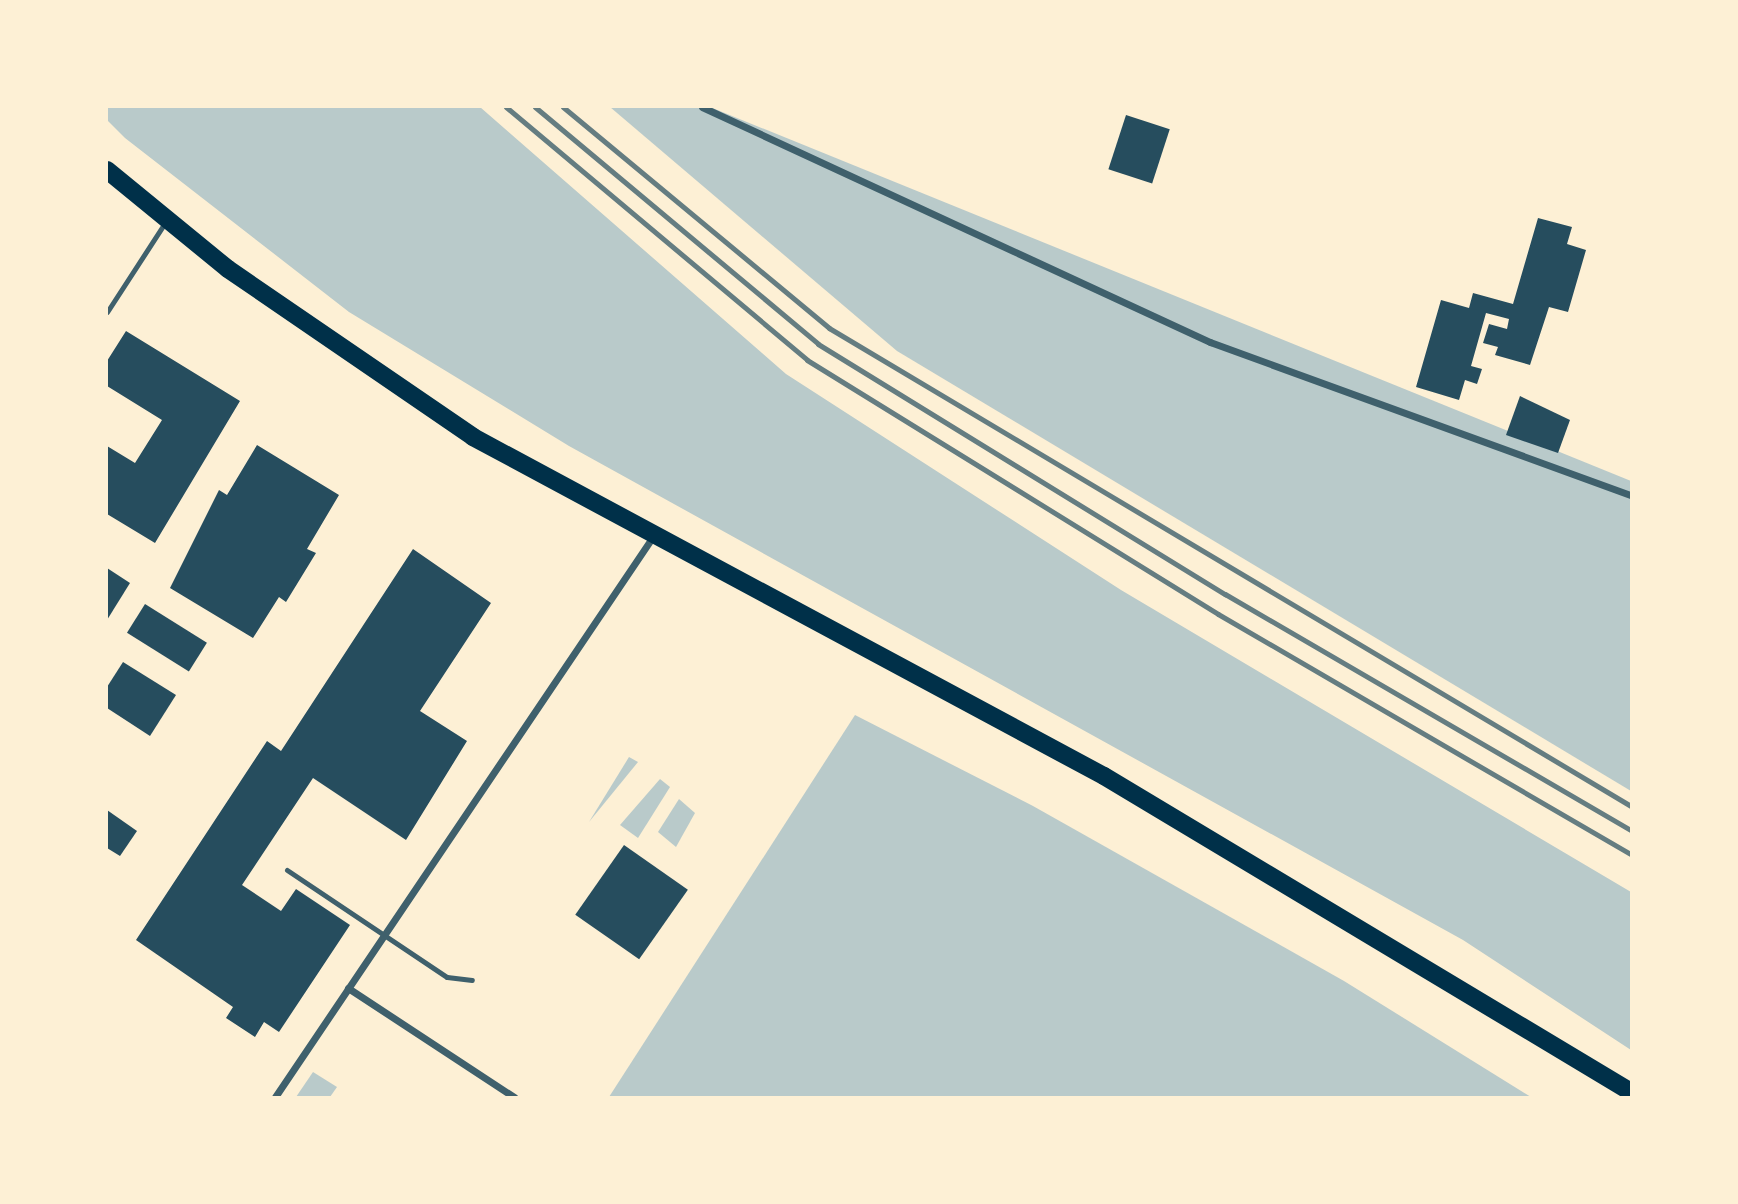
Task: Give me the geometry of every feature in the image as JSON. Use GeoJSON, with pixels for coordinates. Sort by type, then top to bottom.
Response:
{"type":"FeatureCollection","features":[{"type":"Feature","properties":{"kind":"main road"},"geometry":{"type":"LineString","coordinates":[[107,170],[228,269],[473,437],[1104,776],[1631,1091]]}},
{"type":"Feature","properties":{"kind":"street"},"geometry":{"type":"LineString","coordinates":[[702,107],[1210,342],[1631,495]]}},
{"type":"Feature","properties":{"kind":"street"},"geometry":{"type":"LineString","coordinates":[[275,1097],[653,535]]}},
{"type":"Feature","properties":{"kind":"street"},"geometry":{"type":"LineString","coordinates":[[348,988],[514,1097]]}},
{"type":"Feature","properties":{"kind":"lane"},"geometry":{"type":"LineString","coordinates":[[107,312],[167,220]]}},
{"type":"Feature","properties":{"kind":"lane"},"geometry":{"type":"LineString","coordinates":[[287,870],[447,977],[472,980]]}},
{"type":"Feature","properties":{"kind":"shaded area"},"geometry":{"type":"Polygon","coordinates":[[[107,107],[480,107],[786,374],[1121,590],[1631,892],[1631,1050],[1463,940],[569,446],[349,312],[125,138],[107,120],[107,107]]]}},
{"type":"Feature","properties":{"kind":"shaded area"},"geometry":{"type":"Polygon","coordinates":[[[610,107],[710,107],[1631,481],[1631,791],[897,351],[610,107]]]}},
{"type":"Feature","properties":{"kind":"shaded area"},"geometry":{"type":"Polygon","coordinates":[[[855,715],[1033,806],[1344,981],[1531,1097],[609,1097],[855,715]]]}},
{"type":"Feature","properties":{"kind":"shaded area"},"geometry":{"type":"Polygon","coordinates":[[[629,757],[638,762],[589,822],[629,757]]]}},
{"type":"Feature","properties":{"kind":"shaded area"},"geometry":{"type":"Polygon","coordinates":[[[660,779],[670,787],[638,838],[620,825],[660,779]]]}},
{"type":"Feature","properties":{"kind":"shaded area"},"geometry":{"type":"Polygon","coordinates":[[[679,799],[695,813],[676,847],[658,832],[679,799]]]}},
{"type":"Feature","properties":{"kind":"shaded area"},"geometry":{"type":"Polygon","coordinates":[[[313,1072],[337,1087],[330,1097],[296,1097],[313,1072]]]}},
{"type":"Feature","properties":{"kind":"building"},"geometry":{"type":"Polygon","coordinates":[[[1126,115],[1170,129],[1152,183],[1108,169],[1126,115]]]}},
{"type":"Feature","properties":{"kind":"building"},"geometry":{"type":"Polygon","coordinates":[[[1538,218],[1572,227],[1567,244],[1586,250],[1568,312],[1549,307],[1530,365],[1495,355],[1498,347],[1483,343],[1489,324],[1507,329],[1509,319],[1486,313],[1471,366],[1482,369],[1477,384],[1465,380],[1459,400],[1416,387],[1441,300],[1469,308],[1473,293],[1513,304],[1538,218]]]}},
{"type":"Feature","properties":{"kind":"building"},"geometry":{"type":"Polygon","coordinates":[[[126,331],[240,401],[155,543],[107,514],[107,446],[135,463],[162,420],[107,386],[107,361],[126,331]]]}},
{"type":"Feature","properties":{"kind":"building"},"geometry":{"type":"Polygon","coordinates":[[[1520,396],[1570,420],[1558,453],[1506,435],[1520,396]]]}},
{"type":"Feature","properties":{"kind":"building"},"geometry":{"type":"Polygon","coordinates":[[[257,445],[339,495],[307,549],[316,553],[286,602],[279,597],[253,638],[170,588],[219,490],[227,495],[257,445]]]}},
{"type":"Feature","properties":{"kind":"building"},"geometry":{"type":"Polygon","coordinates":[[[413,549],[491,603],[420,711],[467,741],[406,840],[313,778],[242,885],[281,911],[296,889],[350,925],[279,1032],[264,1022],[255,1037],[226,1018],[233,1007],[136,940],[267,741],[281,751],[413,549]]]}},
{"type":"Feature","properties":{"kind":"building"},"geometry":{"type":"Polygon","coordinates":[[[107,568],[130,583],[107,620],[107,568]]]}},
{"type":"Feature","properties":{"kind":"building"},"geometry":{"type":"Polygon","coordinates":[[[145,604],[207,643],[189,672],[127,633],[145,604]]]}},
{"type":"Feature","properties":{"kind":"building"},"geometry":{"type":"Polygon","coordinates":[[[123,662],[176,695],[150,736],[107,708],[107,687],[123,662]]]}},
{"type":"Feature","properties":{"kind":"building"},"geometry":{"type":"Polygon","coordinates":[[[107,810],[137,831],[120,856],[107,848],[107,810]]]}},
{"type":"Feature","properties":{"kind":"building"},"geometry":{"type":"Polygon","coordinates":[[[624,845],[688,890],[639,959],[575,915],[624,845]]]}},
{"type":"Feature","properties":{"kind":"railway"},"geometry":{"type":"LineString","coordinates":[[506,107],[807,360],[1218,614],[1631,854]]}},
{"type":"Feature","properties":{"kind":"railway"},"geometry":{"type":"LineString","coordinates":[[535,107],[818,344],[1225,594],[1631,830]]}},
{"type":"Feature","properties":{"kind":"railway"},"geometry":{"type":"LineString","coordinates":[[563,107],[829,328],[1631,806]]}}]}
